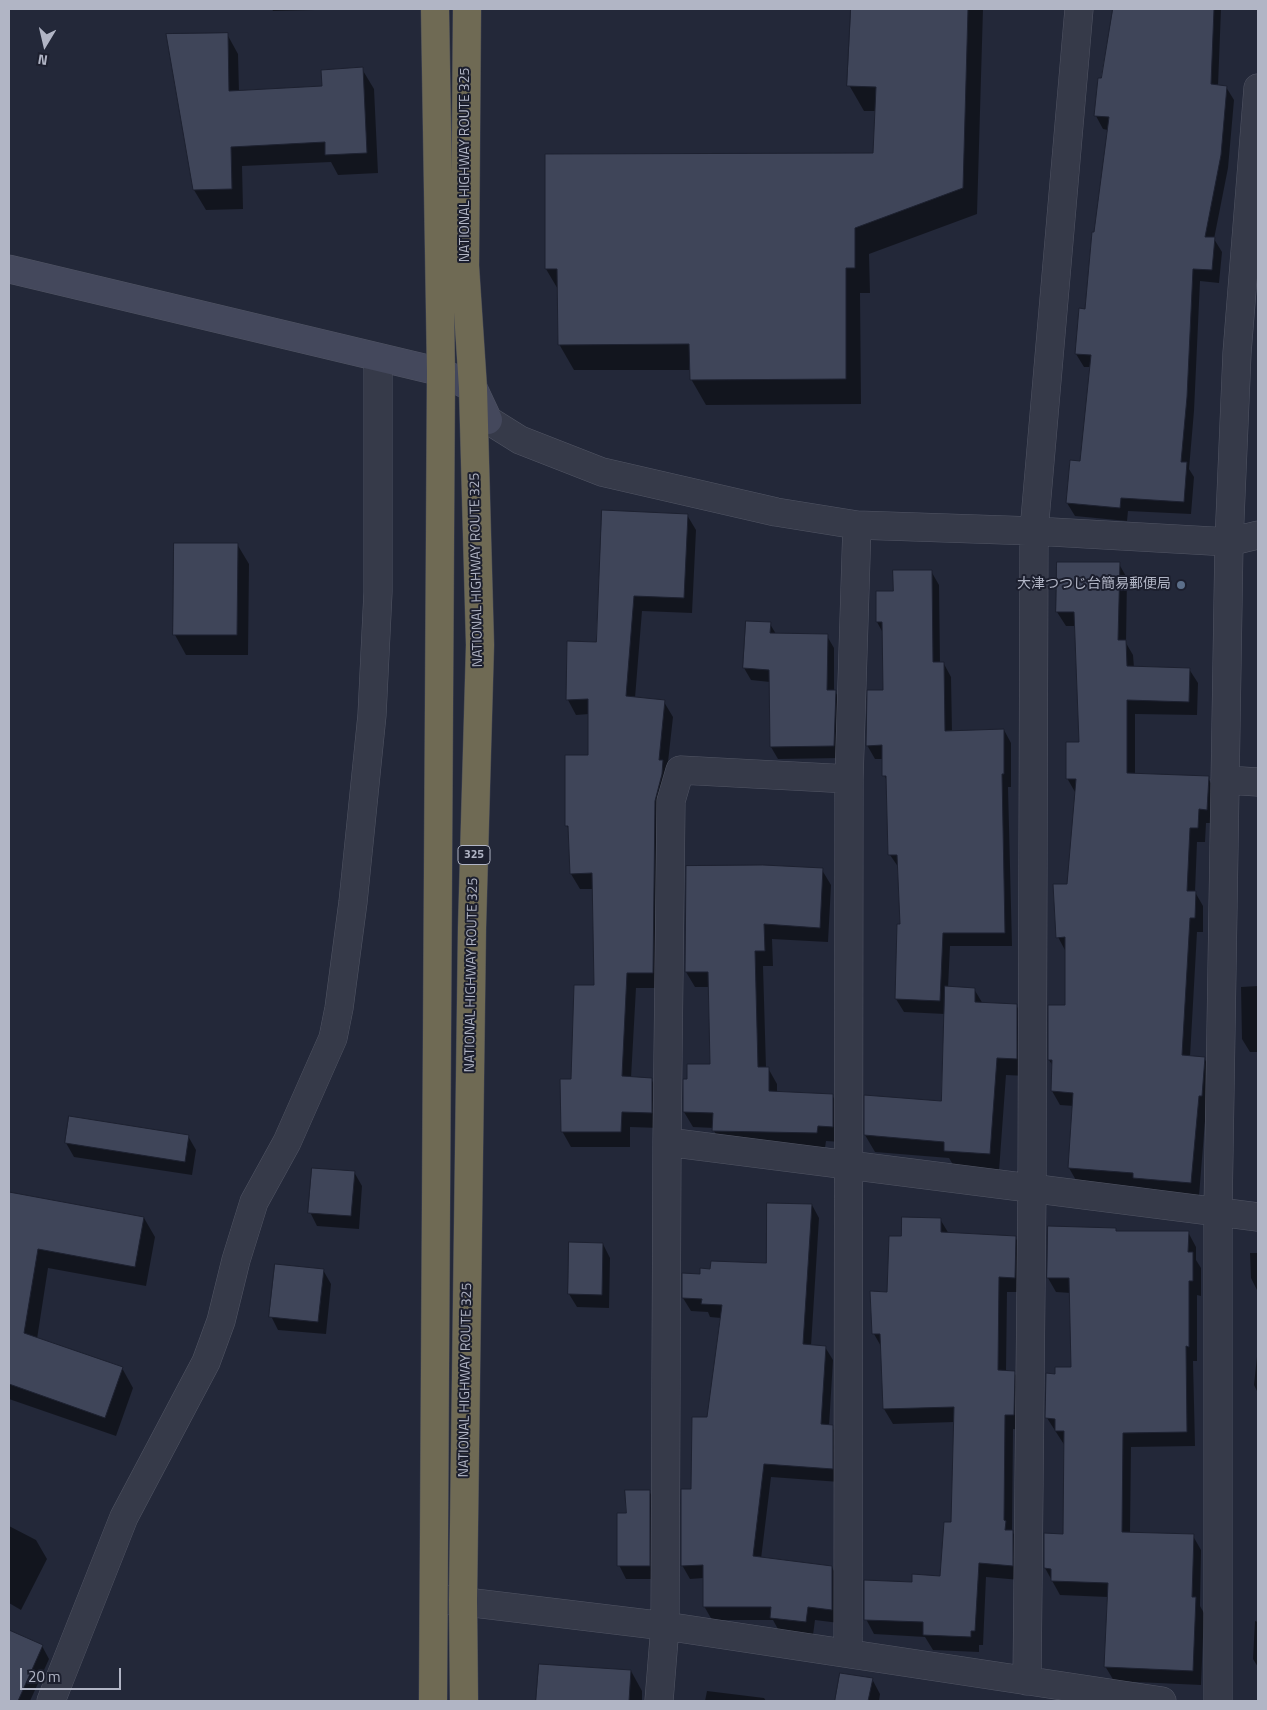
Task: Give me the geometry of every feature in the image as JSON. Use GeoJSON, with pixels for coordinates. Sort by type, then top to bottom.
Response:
{"type":"FeatureCollection","features":[{"type":"Feature","properties":{"kind":"highway","name":"NATIONAL HIGHWAY ROUTE 325"},"geometry":{"type":"LineString","coordinates":[[433,1701],[441,372],[435,9]]}},
{"type":"Feature","properties":{"kind":"highway","name":"NATIONAL HIGHWAY ROUTE 325"},"geometry":{"type":"LineString","coordinates":[[464,1701],[463,1600],[472,928],[480,645],[473,388],[466,266],[467,9]]}},
{"type":"Feature","properties":{"kind":"street"},"geometry":{"type":"LineString","coordinates":[[1027,1681],[1032,1188],[1034,531],[1079,9]]}},
{"type":"Feature","properties":{"kind":"street"},"geometry":{"type":"LineString","coordinates":[[1218,1701],[1218,1212],[1229,542],[1238,353],[1258,88]]}},
{"type":"Feature","properties":{"kind":"street"},"geometry":{"type":"LineString","coordinates":[[9,269],[441,372],[473,388],[488,420],[520,440],[602,472],[776,512],[857,525],[1034,531],[1229,542],[1258,535]]}},
{"type":"Feature","properties":{"kind":"street"},"geometry":{"type":"LineString","coordinates":[[51,1701],[124,1517],[206,1362],[221,1321],[236,1260],[254,1202],[287,1142],[333,1038],[339,1008],[353,902],[372,715],[378,592],[378,358]]}},
{"type":"Feature","properties":{"kind":"street"},"geometry":{"type":"LineString","coordinates":[[848,1653],[849,780],[857,525]]}},
{"type":"Feature","properties":{"kind":"street"},"geometry":{"type":"LineString","coordinates":[[659,1701],[665,1626],[667,1142],[672,801],[680,770],[849,780]]}},
{"type":"Feature","properties":{"kind":"street"},"geometry":{"type":"LineString","coordinates":[[1225,780],[1258,782]]}},
{"type":"Feature","properties":{"kind":"street"},"geometry":{"type":"LineString","coordinates":[[667,1142],[1258,1217]]}},
{"type":"Feature","properties":{"kind":"street"},"geometry":{"type":"LineString","coordinates":[[433,1598],[463,1600],[665,1626],[1162,1701]]}},
{"type":"Feature","properties":{"kind":"building"},"geometry":{"type":"Polygon","coordinates":[[[851,9],[968,9],[963,188],[855,228],[855,268],[846,268],[846,379],[690,380],[689,344],[558,345],[557,269],[545,269],[545,154],[873,153],[876,87],[847,86],[851,9]]]}},
{"type":"Feature","properties":{"kind":"building"},"geometry":{"type":"Polygon","coordinates":[[[1113,9],[1214,9],[1211,84],[1227,86],[1221,155],[1205,237],[1215,237],[1212,270],[1193,269],[1187,397],[1181,462],[1187,462],[1184,502],[1121,498],[1120,508],[1066,503],[1070,460],[1080,461],[1091,355],[1075,354],[1079,308],[1085,309],[1092,232],[1094,232],[1109,117],[1094,116],[1098,78],[1101,78],[1113,9]]]}},
{"type":"Feature","properties":{"kind":"building"},"geometry":{"type":"Polygon","coordinates":[[[228,33],[229,91],[322,86],[321,70],[363,67],[367,153],[325,155],[325,142],[231,147],[232,189],[193,190],[166,34],[228,33]]]}},
{"type":"Feature","properties":{"kind":"building"},"geometry":{"type":"Polygon","coordinates":[[[602,510],[688,514],[684,598],[634,596],[626,696],[665,700],[659,760],[663,760],[662,774],[655,801],[653,973],[627,973],[622,1076],[652,1078],[652,1113],[622,1112],[621,1132],[561,1132],[560,1079],[571,1079],[574,985],[594,985],[592,873],[570,874],[568,826],[565,826],[565,755],[588,755],[588,699],[566,700],[567,641],[596,642],[602,510]]]}},
{"type":"Feature","properties":{"kind":"building"},"geometry":{"type":"Polygon","coordinates":[[[174,543],[238,543],[237,635],[173,635],[174,543]]]}},
{"type":"Feature","properties":{"kind":"building"},"geometry":{"type":"Polygon","coordinates":[[[1057,562],[1120,562],[1118,640],[1126,640],[1127,666],[1190,668],[1189,702],[1127,700],[1127,773],[1209,776],[1207,810],[1199,809],[1198,828],[1190,828],[1187,891],[1196,891],[1195,918],[1190,918],[1182,1055],[1205,1057],[1202,1096],[1199,1096],[1191,1183],[1133,1178],[1133,1173],[1068,1168],[1073,1093],[1051,1091],[1052,1060],[1048,1060],[1048,1005],[1065,1005],[1065,937],[1056,938],[1053,884],[1067,884],[1076,779],[1066,779],[1066,742],[1079,742],[1074,612],[1056,612],[1057,562]]]}},
{"type":"Feature","properties":{"kind":"building"},"geometry":{"type":"Polygon","coordinates":[[[893,570],[932,570],[933,662],[944,662],[945,731],[1004,729],[1004,774],[1002,774],[1005,933],[943,933],[940,1001],[895,999],[897,924],[900,924],[897,855],[888,855],[886,776],[882,776],[882,745],[866,746],[867,690],[883,690],[882,622],[876,622],[876,591],[893,591],[893,570]]]}},
{"type":"Feature","properties":{"kind":"building"},"geometry":{"type":"Polygon","coordinates":[[[746,621],[771,622],[770,633],[828,634],[827,690],[836,690],[834,746],[770,747],[769,670],[743,668],[746,621]]]}},
{"type":"Feature","properties":{"kind":"building"},"geometry":{"type":"Polygon","coordinates":[[[763,865],[823,868],[820,928],[764,924],[765,951],[755,951],[758,1067],[769,1067],[769,1091],[833,1094],[833,1127],[818,1126],[817,1133],[712,1131],[713,1113],[683,1112],[683,1079],[687,1079],[687,1064],[710,1064],[708,972],[685,972],[686,866],[763,865]]]}},
{"type":"Feature","properties":{"kind":"building"},"geometry":{"type":"Polygon","coordinates":[[[945,986],[975,988],[975,1002],[1017,1004],[1017,1059],[997,1058],[990,1154],[944,1151],[944,1142],[864,1135],[864,1095],[941,1101],[945,986]]]}},
{"type":"Feature","properties":{"kind":"building"},"geometry":{"type":"Polygon","coordinates":[[[69,1116],[189,1135],[185,1162],[65,1143],[69,1116]]]}},
{"type":"Feature","properties":{"kind":"building"},"geometry":{"type":"Polygon","coordinates":[[[312,1168],[355,1171],[351,1216],[308,1213],[312,1168]]]}},
{"type":"Feature","properties":{"kind":"building"},"geometry":{"type":"Polygon","coordinates":[[[9,1192],[144,1217],[135,1267],[38,1249],[24,1333],[123,1367],[105,1418],[9,1384],[9,1192]]]}},
{"type":"Feature","properties":{"kind":"building"},"geometry":{"type":"Polygon","coordinates":[[[767,1203],[812,1204],[803,1344],[826,1346],[821,1424],[833,1425],[833,1469],[764,1464],[753,1556],[832,1566],[832,1610],[808,1607],[806,1622],[770,1618],[771,1607],[703,1607],[703,1565],[681,1566],[681,1489],[691,1489],[692,1417],[707,1417],[722,1305],[701,1304],[702,1299],[682,1298],[682,1273],[700,1274],[700,1268],[710,1269],[711,1261],[766,1263],[767,1203]]]}},
{"type":"Feature","properties":{"kind":"building"},"geometry":{"type":"Polygon","coordinates":[[[902,1217],[941,1218],[941,1232],[1016,1236],[1015,1278],[999,1277],[998,1370],[1015,1371],[1014,1415],[1005,1415],[1004,1520],[1006,1521],[1005,1530],[1013,1530],[1013,1566],[979,1563],[975,1631],[971,1631],[971,1637],[923,1635],[923,1622],[864,1620],[864,1580],[912,1582],[912,1574],[940,1576],[944,1522],[951,1522],[954,1407],[883,1409],[880,1334],[872,1334],[870,1291],[887,1292],[889,1236],[901,1236],[902,1217]]]}},
{"type":"Feature","properties":{"kind":"building"},"geometry":{"type":"Polygon","coordinates":[[[1048,1226],[1116,1228],[1116,1231],[1189,1231],[1188,1252],[1193,1252],[1193,1281],[1189,1281],[1189,1347],[1186,1346],[1187,1432],[1123,1433],[1122,1532],[1194,1534],[1192,1597],[1196,1597],[1193,1671],[1104,1667],[1108,1583],[1051,1581],[1051,1569],[1044,1568],[1044,1533],[1063,1534],[1064,1431],[1055,1431],[1055,1419],[1045,1418],[1046,1373],[1055,1374],[1055,1367],[1071,1367],[1069,1278],[1047,1278],[1048,1226]]]}},
{"type":"Feature","properties":{"kind":"building"},"geometry":{"type":"Polygon","coordinates":[[[569,1242],[603,1243],[602,1295],[568,1294],[569,1242]]]}},
{"type":"Feature","properties":{"kind":"building"},"geometry":{"type":"Polygon","coordinates":[[[275,1264],[324,1269],[318,1322],[269,1317],[275,1264]]]}},
{"type":"Feature","properties":{"kind":"building"},"geometry":{"type":"Polygon","coordinates":[[[625,1490],[650,1490],[650,1566],[617,1566],[617,1513],[626,1513],[625,1490]]]}},
{"type":"Feature","properties":{"kind":"building"},"geometry":{"type":"Polygon","coordinates":[[[9,1630],[43,1645],[18,1701],[9,1701],[9,1630]]]}},
{"type":"Feature","properties":{"kind":"building"},"geometry":{"type":"Polygon","coordinates":[[[539,1664],[631,1670],[629,1701],[536,1701],[539,1664]]]}},
{"type":"Feature","properties":{"kind":"building"},"geometry":{"type":"Polygon","coordinates":[[[840,1673],[873,1678],[868,1701],[835,1701],[840,1673]]]}},
{"type":"Feature","properties":{"kind":"place","name":"大津つつじ台簡易郵便局"},"geometry":{"type":"Point","coordinates":[1181,585]}}]}
